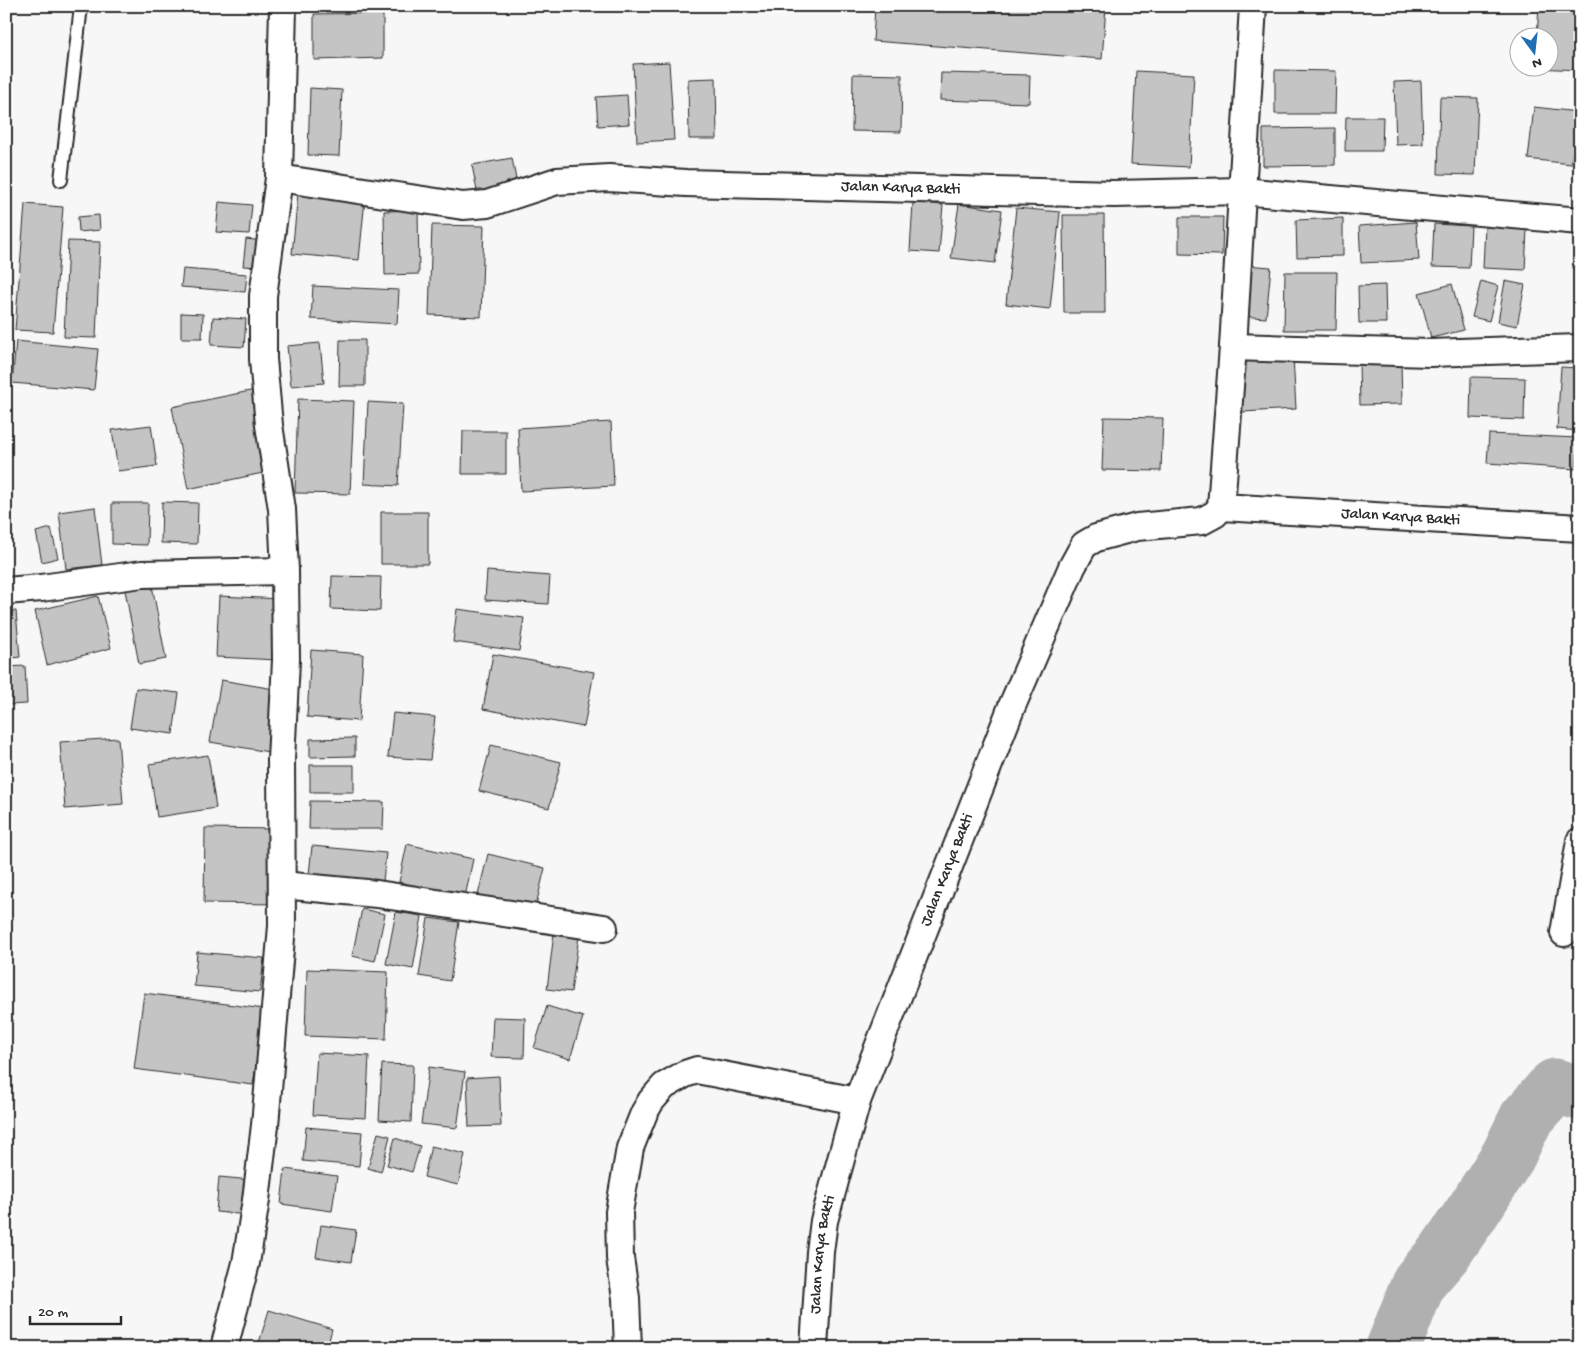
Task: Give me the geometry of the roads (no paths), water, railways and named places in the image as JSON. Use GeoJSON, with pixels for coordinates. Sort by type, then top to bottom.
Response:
{"type":"FeatureCollection","features":[{"type":"Feature","properties":{"kind":"street"},"geometry":{"type":"LineString","coordinates":[[224,1348],[246,1263],[256,1200],[282,926],[281,760],[286,660],[285,571],[282,509],[269,425],[263,359],[263,296],[279,178],[283,6]]}},
{"type":"Feature","properties":{"kind":"street"},"geometry":{"type":"LineString","coordinates":[[1221,507],[1233,348],[1253,6]]}},
{"type":"Feature","properties":{"kind":"street","name":"Jalan Karya Bakti"},"geometry":{"type":"LineString","coordinates":[[279,178],[463,206],[486,204],[557,181],[609,178],[686,183],[1114,194],[1242,191],[1580,221]]}},
{"type":"Feature","properties":{"kind":"street"},"geometry":{"type":"LineString","coordinates":[[1233,348],[1430,353],[1580,348]]}},
{"type":"Feature","properties":{"kind":"street","name":"Jalan Karya Bakti"},"geometry":{"type":"LineString","coordinates":[[814,1348],[820,1252],[824,1222],[857,1101],[1012,706],[1072,567],[1084,545],[1104,535],[1137,528],[1202,522],[1215,514],[1221,507],[1580,528]]}},
{"type":"Feature","properties":{"kind":"street"},"geometry":{"type":"LineString","coordinates":[[6,591],[142,574],[285,571]]}},
{"type":"Feature","properties":{"kind":"street"},"geometry":{"type":"LineString","coordinates":[[1564,933],[1580,841]]}},
{"type":"Feature","properties":{"kind":"street"},"geometry":{"type":"LineString","coordinates":[[282,885],[377,894],[604,928]]}},
{"type":"Feature","properties":{"kind":"street"},"geometry":{"type":"LineString","coordinates":[[628,1348],[626,1298],[620,1258],[619,1212],[630,1148],[651,1100],[664,1086],[685,1074],[697,1070],[857,1101]]}},
{"type":"Feature","properties":{"kind":"lane"},"geometry":{"type":"LineString","coordinates":[[61,180],[81,6]]}},
{"type":"Feature","properties":{"kind":"waterway"},"geometry":{"type":"LineString","coordinates":[[1393,1348],[1419,1282],[1444,1253],[1471,1214],[1508,1156],[1526,1119],[1555,1086],[1580,1093]]}}]}
